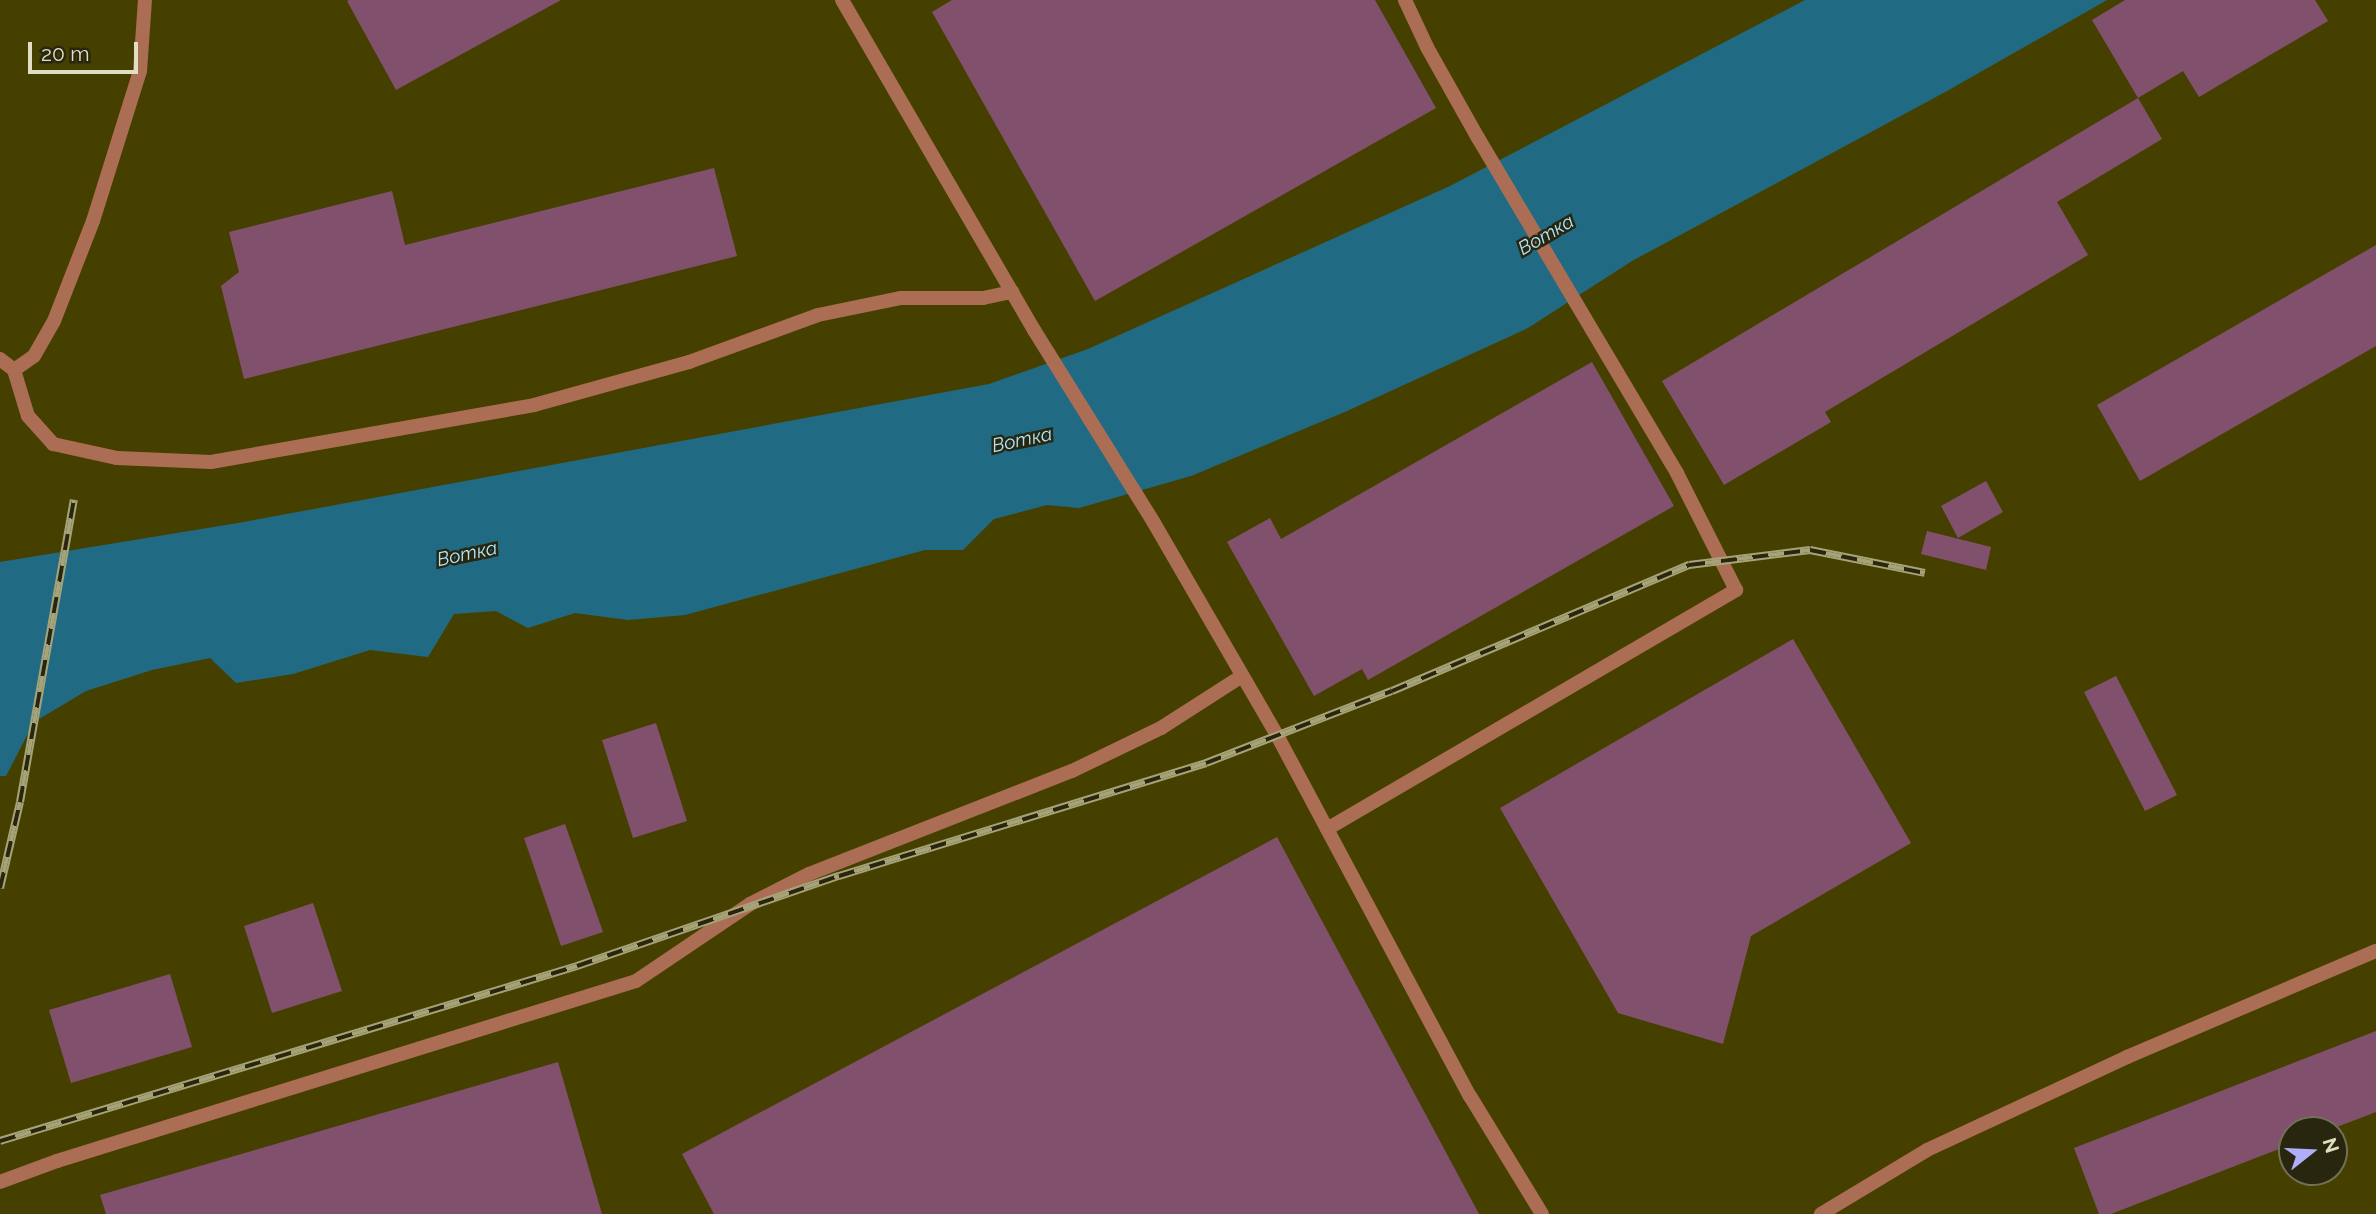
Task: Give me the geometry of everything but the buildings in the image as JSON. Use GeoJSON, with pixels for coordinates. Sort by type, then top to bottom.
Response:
{"type":"FeatureCollection","features":[{"type":"Feature","properties":{"kind":"lane"},"geometry":{"type":"LineString","coordinates":[[14,370],[34,356],[54,321],[93,221],[141,71],[145,0]]}},
{"type":"Feature","properties":{"kind":"lane"},"geometry":{"type":"LineString","coordinates":[[842,0],[1034,330],[1154,523],[1327,829],[1470,1096],[1542,1214]]}},
{"type":"Feature","properties":{"kind":"lane"},"geometry":{"type":"LineString","coordinates":[[1327,829],[1736,590],[1677,473],[1478,138],[1405,0]]}},
{"type":"Feature","properties":{"kind":"lane"},"geometry":{"type":"LineString","coordinates":[[0,359],[14,370],[29,416],[53,444],[117,458],[211,462],[534,405],[689,362],[818,316],[901,298],[983,298],[1012,292]]}},
{"type":"Feature","properties":{"kind":"lane"},"geometry":{"type":"LineString","coordinates":[[0,1182],[57,1161],[636,981],[762,898],[809,874],[1072,771],[1161,728],[1242,677]]}},
{"type":"Feature","properties":{"kind":"lane"},"geometry":{"type":"LineString","coordinates":[[1821,1214],[1927,1150],[2127,1057],[2376,950]]}},
{"type":"Feature","properties":{"kind":"water","name":"Вотка"},"geometry":{"type":"Polygon","coordinates":[[[1805,0],[2107,0],[1947,91],[1632,261],[1528,328],[1347,411],[1191,476],[1079,508],[1047,505],[994,519],[963,550],[925,550],[685,615],[628,620],[575,613],[528,628],[496,611],[454,614],[428,657],[370,650],[293,674],[236,683],[210,658],[152,670],[86,691],[34,722],[6,776],[0,776],[0,562],[238,523],[989,384],[1088,349],[1450,186],[1805,0]]]}},
{"type":"Feature","properties":{"kind":"railway"},"geometry":{"type":"LineString","coordinates":[[0,888],[20,802],[74,500]]}},
{"type":"Feature","properties":{"kind":"railway"},"geometry":{"type":"LineString","coordinates":[[0,1141],[577,966],[839,876],[1206,763],[1392,691],[1689,565],[1810,550],[1925,573]]}}]}
